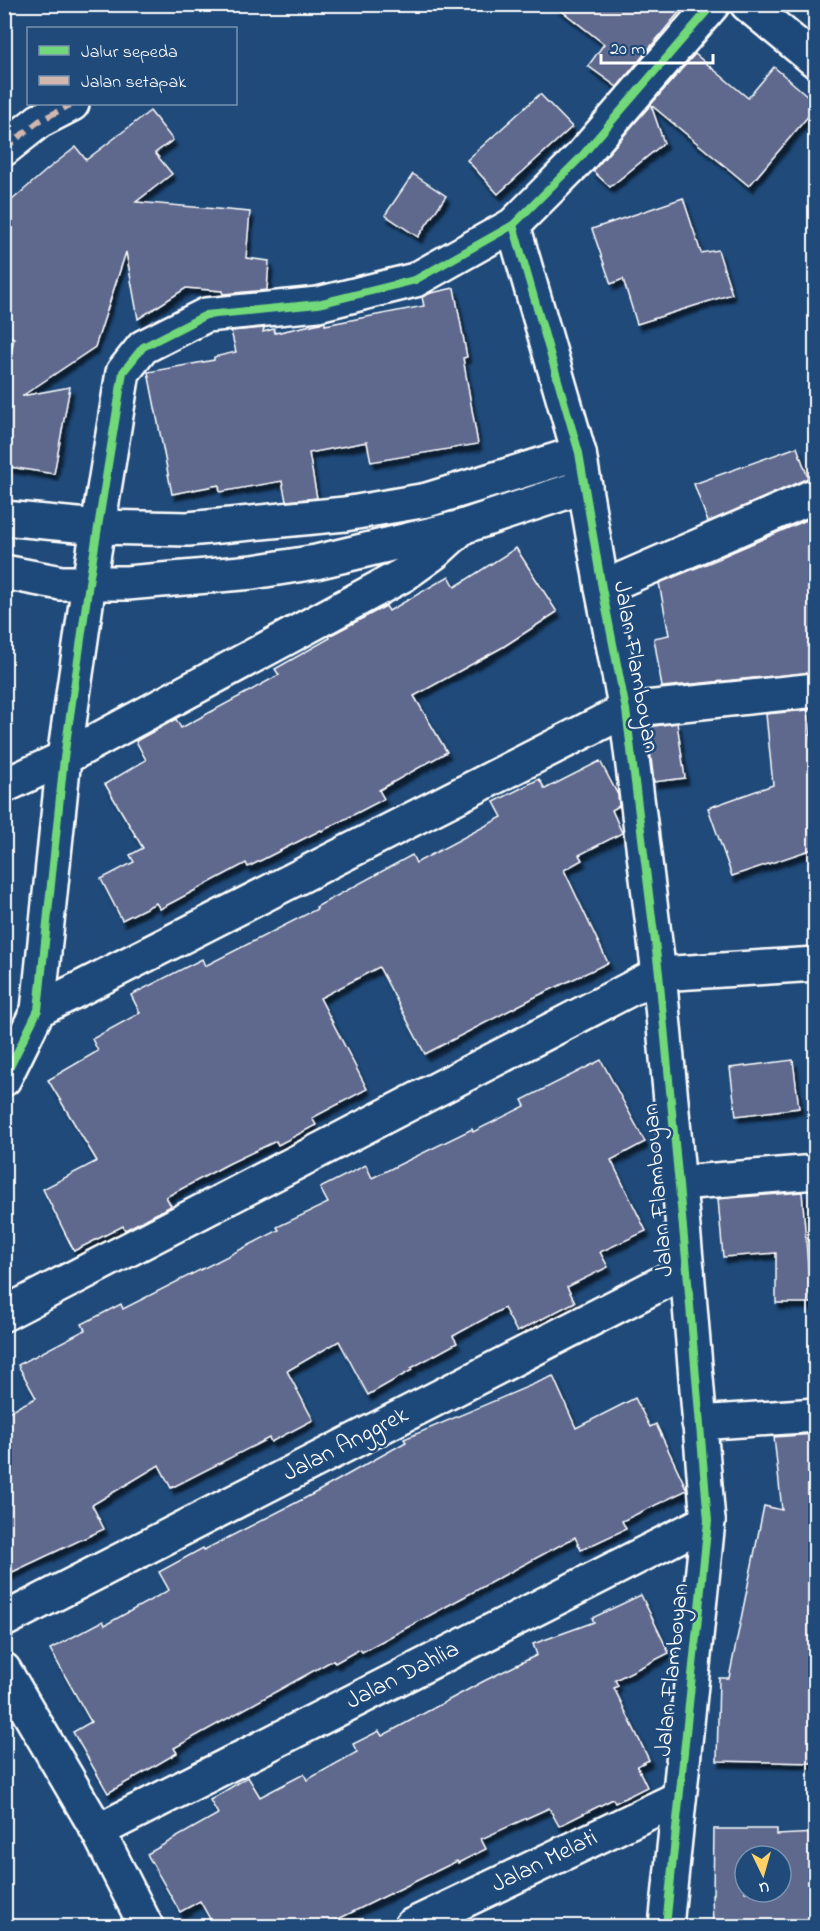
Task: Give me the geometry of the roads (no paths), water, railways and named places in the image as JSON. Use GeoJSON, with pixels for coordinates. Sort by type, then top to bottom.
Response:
{"type":"FeatureCollection","features":[{"type":"Feature","properties":{"kind":"street"},"geometry":{"type":"LineString","coordinates":[[4,1079],[38,1010],[64,758],[123,372],[143,347],[206,315],[318,304],[415,280],[513,225],[580,158],[713,4]]}},
{"type":"Feature","properties":{"kind":"street"},"geometry":{"type":"LineString","coordinates":[[747,4],[816,60]]}},
{"type":"Feature","properties":{"kind":"street"},"geometry":{"type":"LineString","coordinates":[[4,149],[39,121],[70,105]]}},
{"type":"Feature","properties":{"kind":"street","name":"Jalan Flamboyan"},"geometry":{"type":"LineString","coordinates":[[513,225],[579,453],[626,710],[659,974],[687,1270],[708,1521],[666,1926]]}},
{"type":"Feature","properties":{"kind":"street"},"geometry":{"type":"LineString","coordinates":[[4,518],[98,527],[188,530],[345,514],[427,500],[579,453]]}},
{"type":"Feature","properties":{"kind":"street"},"geometry":{"type":"LineString","coordinates":[[4,786],[64,758],[403,575],[435,552],[462,527],[489,482]]}},
{"type":"Feature","properties":{"kind":"street"},"geometry":{"type":"LineString","coordinates":[[4,572],[61,583],[127,583],[253,572],[316,562],[462,527],[585,486]]}},
{"type":"Feature","properties":{"kind":"street"},"geometry":{"type":"LineString","coordinates":[[602,588],[816,495]]}},
{"type":"Feature","properties":{"kind":"street"},"geometry":{"type":"LineString","coordinates":[[38,1010],[626,710],[816,690]]}},
{"type":"Feature","properties":{"kind":"street"},"geometry":{"type":"LineString","coordinates":[[4,1314],[659,974],[816,964]]}},
{"type":"Feature","properties":{"kind":"street"},"geometry":{"type":"LineString","coordinates":[[678,1183],[816,1172]]}},
{"type":"Feature","properties":{"kind":"street","name":"Jalan Anggrek"},"geometry":{"type":"LineString","coordinates":[[4,1620],[687,1270]]}},
{"type":"Feature","properties":{"kind":"street"},"geometry":{"type":"LineString","coordinates":[[699,1423],[816,1415]]}},
{"type":"Feature","properties":{"kind":"street","name":"Jalan Dahlia"},"geometry":{"type":"LineString","coordinates":[[98,1831],[708,1521]]}},
{"type":"Feature","properties":{"kind":"street"},"geometry":{"type":"LineString","coordinates":[[4,1670],[98,1831],[147,1926]]}},
{"type":"Feature","properties":{"kind":"street","name":"Jalan Melati"},"geometry":{"type":"LineString","coordinates":[[411,1926],[679,1798]]}}]}
